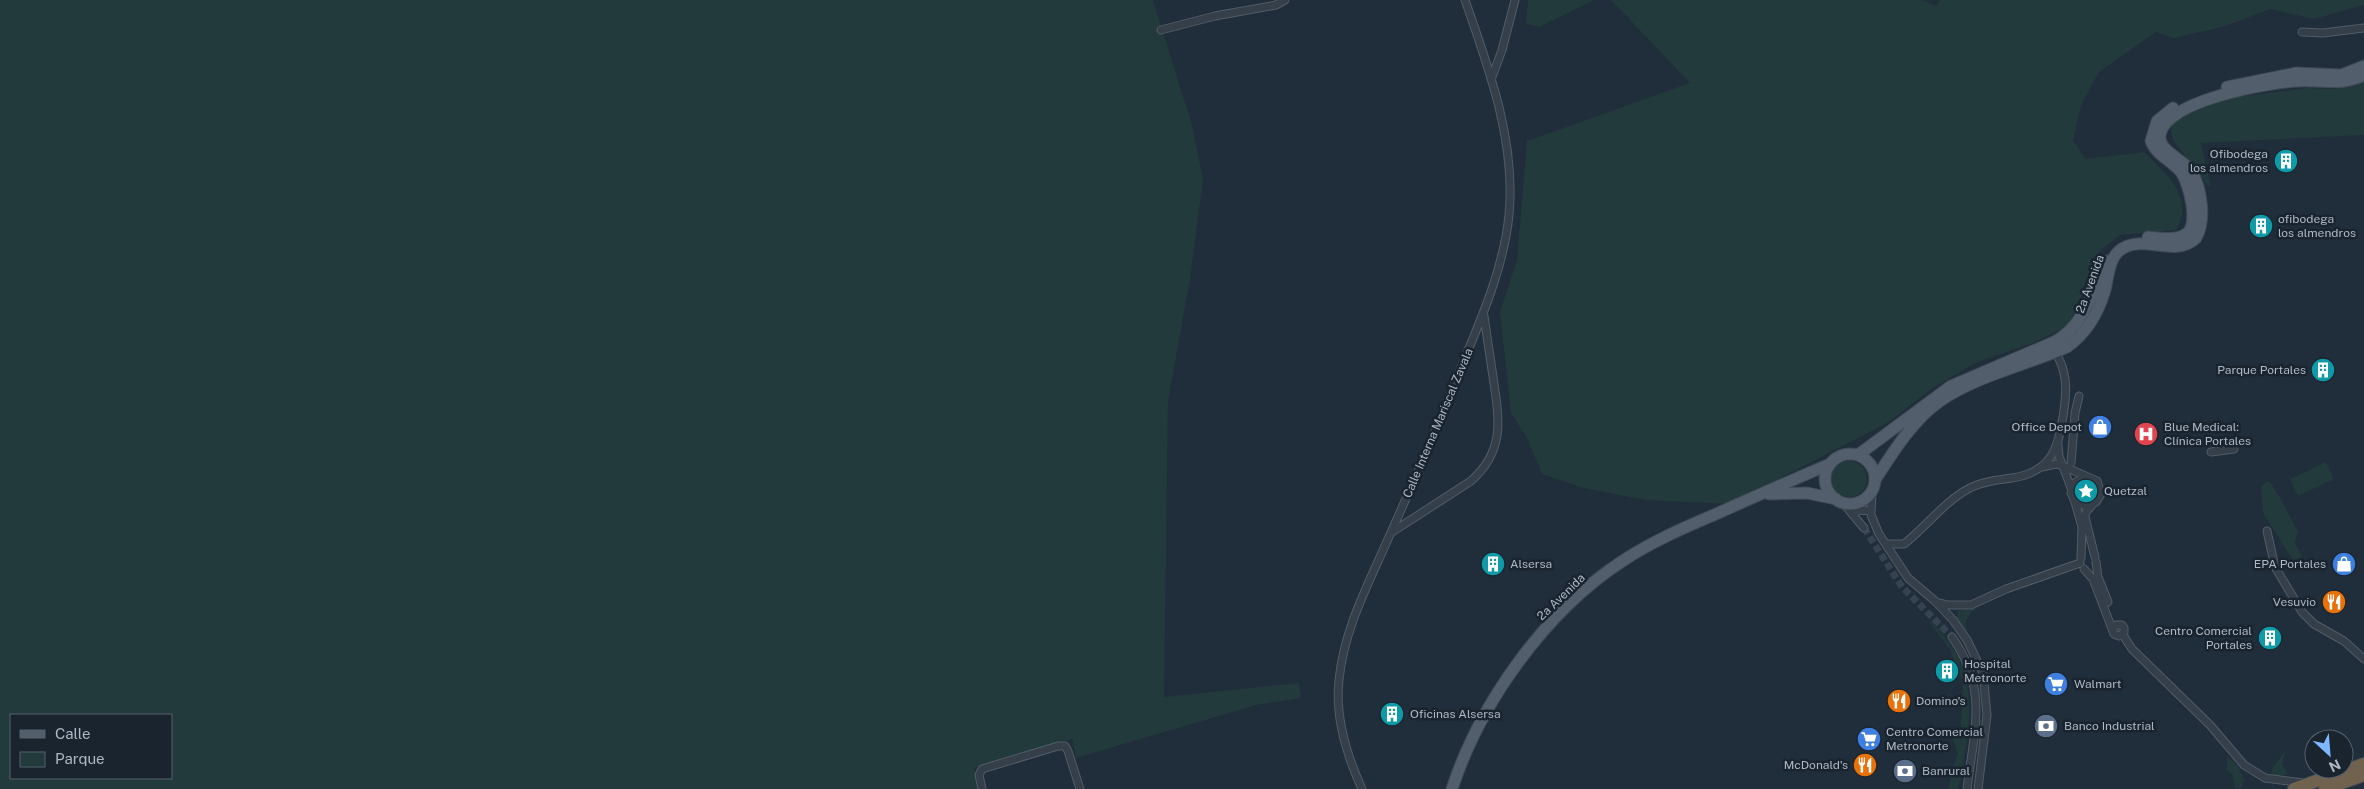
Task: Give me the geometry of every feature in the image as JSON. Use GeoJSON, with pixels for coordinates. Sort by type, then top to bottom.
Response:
{"type":"FeatureCollection","features":[{"type":"Feature","properties":{"kind":"highway"},"geometry":{"type":"LineString","coordinates":[[2294,789],[2364,764]]}},
{"type":"Feature","properties":{"kind":"highway"},"geometry":{"type":"LineString","coordinates":[[2325,789],[2364,775]]}},
{"type":"Feature","properties":{"kind":"main road","name":"2a Avenida"},"geometry":{"type":"LineString","coordinates":[[1858,455],[1884,438],[1929,400],[1947,388],[2054,342],[2071,330],[2087,307],[2111,252],[2119,244],[2132,238],[2179,238],[2188,233],[2191,228],[2192,218],[2187,183],[2177,167],[2156,150],[2151,142],[2157,121],[2165,113],[2206,93],[2249,81],[2296,72],[2341,75],[2364,66]]}},
{"type":"Feature","properties":{"kind":"main road","name":"2a Avenida"},"geometry":{"type":"LineString","coordinates":[[1873,485],[1908,433],[1941,401],[1977,383],[2067,347],[2078,338],[2094,319],[2104,292],[2111,263],[2120,250],[2138,244],[2183,246],[2192,241],[2198,234],[2201,214],[2194,176],[2188,167],[2165,147],[2160,140],[2162,128],[2168,121],[2196,105],[2230,94],[2298,81],[2345,82],[2364,75]]}},
{"type":"Feature","properties":{"kind":"main road"},"geometry":{"type":"LineString","coordinates":[[1843,454],[1858,455],[1869,462],[1872,468],[1873,485],[1860,501],[1840,501],[1830,494],[1825,479],[1830,464],[1843,454]]}},
{"type":"Feature","properties":{"kind":"main road","name":"2a Avenida"},"geometry":{"type":"LineString","coordinates":[[1452,789],[1464,755],[1488,708],[1523,658],[1570,604],[1613,568],[1638,551],[1757,495],[1830,464]]}},
{"type":"Feature","properties":{"kind":"main road","name":"2a Avenida"},"geometry":{"type":"LineString","coordinates":[[1757,495],[1807,492],[1840,501]]}},
{"type":"Feature","properties":{"kind":"street"},"geometry":{"type":"LineString","coordinates":[[1162,30],[1214,16],[1276,4],[1285,0]]}},
{"type":"Feature","properties":{"kind":"street","name":"Calle Interna Mariscal Zavala"},"geometry":{"type":"LineString","coordinates":[[1362,789],[1347,747],[1339,708],[1339,680],[1345,641],[1354,613],[1415,481],[1483,313],[1500,262],[1509,214],[1509,169],[1499,102],[1465,0]]}},
{"type":"Feature","properties":{"kind":"street"},"geometry":{"type":"LineString","coordinates":[[1492,78],[1502,50],[1515,0]]}},
{"type":"Feature","properties":{"kind":"street"},"geometry":{"type":"LineString","coordinates":[[2302,32],[2323,34],[2364,28]]}},
{"type":"Feature","properties":{"kind":"street","name":"Calle Interna Mariscal Zavala"},"geometry":{"type":"LineString","coordinates":[[1391,532],[1471,481],[1479,474],[1491,455],[1498,436],[1499,417],[1483,313]]}},
{"type":"Feature","properties":{"kind":"street"},"geometry":{"type":"LineString","coordinates":[[2040,467],[2052,456],[2058,444],[2066,402],[2066,383],[2062,362],[2055,352]]}},
{"type":"Feature","properties":{"kind":"street"},"geometry":{"type":"LineString","coordinates":[[2071,463],[2075,413],[2079,396]]}},
{"type":"Feature","properties":{"kind":"street"},"geometry":{"type":"LineString","coordinates":[[2058,444],[2062,466],[2071,488],[2082,527],[2081,563],[2093,579],[2116,626]]}},
{"type":"Feature","properties":{"kind":"street"},"geometry":{"type":"LineString","coordinates":[[2211,452],[2234,449]]}},
{"type":"Feature","properties":{"kind":"street"},"geometry":{"type":"LineString","coordinates":[[1886,544],[1904,544],[1965,490],[1986,482],[2017,477],[2040,467],[2056,464],[2096,481],[2101,490],[2099,499],[2086,512],[2085,517],[2098,577],[2116,626],[2116,635],[2123,634],[2132,649],[2210,726],[2244,765],[2256,774],[2271,780],[2310,783]]}},
{"type":"Feature","properties":{"kind":"street"},"geometry":{"type":"LineString","coordinates":[[2071,488],[2076,480],[2084,477]]}},
{"type":"Feature","properties":{"kind":"street"},"geometry":{"type":"LineString","coordinates":[[1873,485],[1871,511],[1873,521],[1886,544],[1908,578],[1946,611],[1968,640],[1979,663],[1985,681],[1987,715],[1978,789]]}},
{"type":"Feature","properties":{"kind":"street"},"geometry":{"type":"LineString","coordinates":[[1840,501],[1864,528]]}},
{"type":"Feature","properties":{"kind":"street"},"geometry":{"type":"LineString","coordinates":[[2075,502],[2083,506],[2092,505]]}},
{"type":"Feature","properties":{"kind":"street"},"geometry":{"type":"LineString","coordinates":[[1853,514],[1858,510],[1871,511]]}},
{"type":"Feature","properties":{"kind":"street"},"geometry":{"type":"LineString","coordinates":[[2267,532],[2275,567],[2302,612],[2314,624],[2344,641],[2364,659]]}},
{"type":"Feature","properties":{"kind":"street"},"geometry":{"type":"LineString","coordinates":[[1935,601],[1947,606],[1971,605],[2027,581],[2081,563],[2088,553],[2095,559]]}},
{"type":"Feature","properties":{"kind":"street"},"geometry":{"type":"LineString","coordinates":[[2081,563],[2091,569],[2095,559]]}},
{"type":"Feature","properties":{"kind":"street"},"geometry":{"type":"LineString","coordinates":[[1952,637],[1970,666],[1976,693],[1977,713],[1967,789]]}},
{"type":"Feature","properties":{"kind":"street"},"geometry":{"type":"LineString","coordinates":[[982,789],[979,775],[982,769],[1058,746],[1065,746],[1080,789]]}},
{"type":"Feature","properties":{"kind":"green space"},"geometry":{"type":"Polygon","coordinates":[[[0,0],[1153,0],[1192,125],[1203,179],[1190,279],[1168,401],[1164,697],[1299,683],[1301,698],[1256,705],[1076,758],[1072,739],[974,768],[978,789],[0,789],[0,0]]]}},
{"type":"Feature","properties":{"kind":"green space"},"geometry":{"type":"Polygon","coordinates":[[[1528,0],[1594,0],[1539,27],[1526,24],[1528,0]]]}},
{"type":"Feature","properties":{"kind":"green space"},"geometry":{"type":"Polygon","coordinates":[[[1611,0],[1922,0],[1936,6],[1940,0],[2364,0],[2364,5],[2314,19],[2270,9],[2226,26],[2174,38],[2156,32],[2099,72],[2081,105],[2073,141],[2086,159],[2144,152],[2169,177],[2180,197],[2182,207],[2181,218],[2176,230],[2120,235],[2100,251],[2067,327],[2030,344],[1975,363],[1934,387],[1887,423],[1730,504],[1645,500],[1583,488],[1542,474],[1527,438],[1511,413],[1500,312],[1517,260],[1527,141],[1690,83],[1611,0]]]}},
{"type":"Feature","properties":{"kind":"green space"},"geometry":{"type":"Polygon","coordinates":[[[2364,82],[2364,135],[2201,143],[2211,187],[2207,185],[2172,139],[2171,128],[2176,120],[2227,98],[2307,88],[2335,89],[2364,82]]]}},
{"type":"Feature","properties":{"kind":"green space"},"geometry":{"type":"Polygon","coordinates":[[[1849,461],[1861,467],[1867,479],[1861,491],[1849,497],[1837,491],[1831,479],[1837,467],[1849,461]]]}},
{"type":"Feature","properties":{"kind":"green space"},"geometry":{"type":"Polygon","coordinates":[[[2326,462],[2334,479],[2298,496],[2290,479],[2326,462]]]}},
{"type":"Feature","properties":{"kind":"green space"},"geometry":{"type":"Polygon","coordinates":[[[2266,481],[2270,482],[2281,499],[2298,532],[2295,543],[2302,556],[2301,559],[2293,560],[2263,513],[2261,487],[2266,481]]]}},
{"type":"Feature","properties":{"kind":"green space"},"geometry":{"type":"Polygon","coordinates":[[[1978,608],[1967,619],[1968,634],[1957,618],[1958,611],[1978,608]]]}},
{"type":"Feature","properties":{"kind":"green space"},"geometry":{"type":"Polygon","coordinates":[[[1930,620],[1958,657],[1966,678],[1969,710],[1967,742],[1958,789],[1949,789],[1952,768],[1958,754],[1952,737],[1958,734],[1961,726],[1963,683],[1950,650],[1930,623],[1930,620]]]}},
{"type":"Feature","properties":{"kind":"green space"},"geometry":{"type":"Polygon","coordinates":[[[2286,750],[2282,764],[2288,774],[2279,776],[2271,774],[2273,767],[2286,750]]]}},
{"type":"Feature","properties":{"kind":"green space"},"geometry":{"type":"Polygon","coordinates":[[[2227,756],[2238,766],[2245,781],[2242,782],[2242,788],[2235,789],[2232,774],[2227,770],[2227,756]]]}},
{"type":"Feature","properties":{"kind":"tunnel"},"geometry":{"type":"LineString","coordinates":[[1864,528],[1902,587],[1952,637]]}},
{"type":"Feature","properties":{"kind":"place","name":"Ofibodega los almendros"},"geometry":{"type":"Point","coordinates":[2286,161]}},
{"type":"Feature","properties":{"kind":"place","name":"ofibodega los almendros"},"geometry":{"type":"Point","coordinates":[2261,226]}},
{"type":"Feature","properties":{"kind":"place","name":"Parque Portales"},"geometry":{"type":"Point","coordinates":[2323,370]}},
{"type":"Feature","properties":{"kind":"place","name":"Office Depot"},"geometry":{"type":"Point","coordinates":[2100,427]}},
{"type":"Feature","properties":{"kind":"place","name":"Blue Medical: Clínica Portales"},"geometry":{"type":"Point","coordinates":[2146,434]}},
{"type":"Feature","properties":{"kind":"place","name":"Quetzal"},"geometry":{"type":"Point","coordinates":[2086,491]}},
{"type":"Feature","properties":{"kind":"place","name":"Alsersa"},"geometry":{"type":"Point","coordinates":[1493,564]}},
{"type":"Feature","properties":{"kind":"place","name":"EPA Portales"},"geometry":{"type":"Point","coordinates":[2344,564]}},
{"type":"Feature","properties":{"kind":"place","name":"Vesuvio"},"geometry":{"type":"Point","coordinates":[2334,602]}},
{"type":"Feature","properties":{"kind":"place","name":"Centro Comercial Portales"},"geometry":{"type":"Point","coordinates":[2270,638]}},
{"type":"Feature","properties":{"kind":"place","name":"Hospital Metronorte"},"geometry":{"type":"Point","coordinates":[1947,671]}},
{"type":"Feature","properties":{"kind":"place","name":"Walmart"},"geometry":{"type":"Point","coordinates":[2056,684]}},
{"type":"Feature","properties":{"kind":"place","name":"Domino's"},"geometry":{"type":"Point","coordinates":[1899,701]}},
{"type":"Feature","properties":{"kind":"place","name":"Oficinas Alsersa"},"geometry":{"type":"Point","coordinates":[1392,714]}},
{"type":"Feature","properties":{"kind":"place","name":"Banco Industrial"},"geometry":{"type":"Point","coordinates":[2046,726]}},
{"type":"Feature","properties":{"kind":"place","name":"Centro Comercial Metronorte"},"geometry":{"type":"Point","coordinates":[1869,739]}},
{"type":"Feature","properties":{"kind":"place","name":"McDonald's"},"geometry":{"type":"Point","coordinates":[1865,765]}},
{"type":"Feature","properties":{"kind":"place","name":"Banrural"},"geometry":{"type":"Point","coordinates":[1905,771]}}]}
